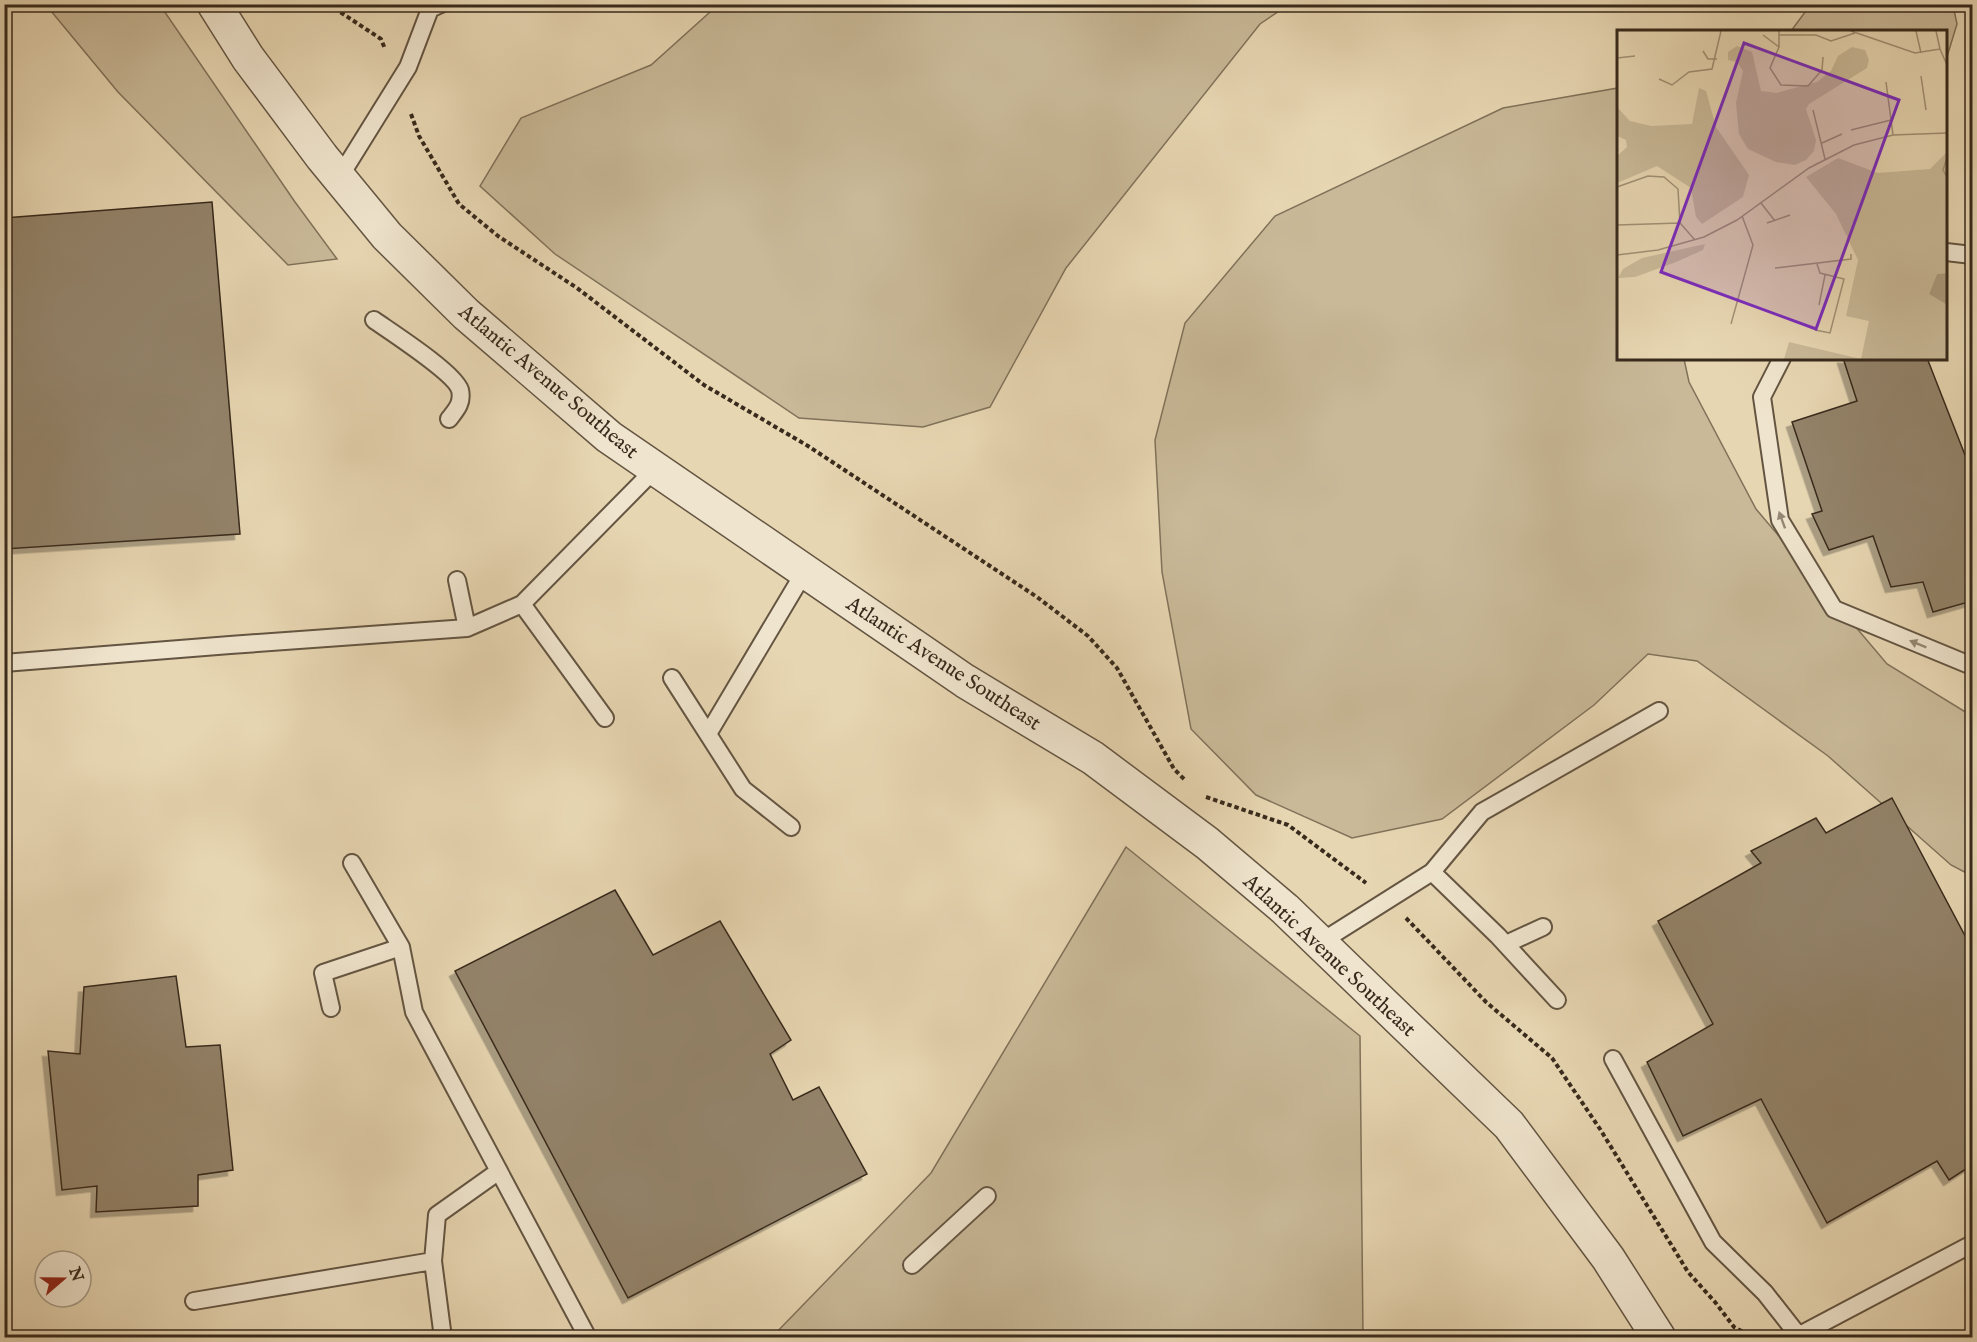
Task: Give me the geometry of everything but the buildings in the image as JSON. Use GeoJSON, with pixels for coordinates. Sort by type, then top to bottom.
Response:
{"type":"FeatureCollection","features":[{"type":"Feature","properties":{"kind":"street","name":"Atlantic Avenue Southeast"},"geometry":{"type":"LineString","coordinates":[[214,4],[248,58],[339,178],[387,236],[466,314],[609,437],[965,681],[1094,758],[1207,843],[1285,909],[1509,1125],[1608,1258],[1659,1338]]}},
{"type":"Feature","properties":{"kind":"lane"},"geometry":{"type":"LineString","coordinates":[[339,178],[408,67],[433,6]]}},
{"type":"Feature","properties":{"kind":"lane"},"geometry":{"type":"LineString","coordinates":[[1947,252],[1972,255]]}},
{"type":"Feature","properties":{"kind":"lane"},"geometry":{"type":"LineString","coordinates":[[374,320],[450,375],[459,389],[460,405],[449,419]]}},
{"type":"Feature","properties":{"kind":"lane"},"geometry":{"type":"LineString","coordinates":[[1781,360],[1762,398],[1780,520],[1834,609],[1972,666]]}},
{"type":"Feature","properties":{"kind":"lane"},"geometry":{"type":"LineString","coordinates":[[4,663],[467,628],[522,604],[655,469]]}},
{"type":"Feature","properties":{"kind":"lane"},"geometry":{"type":"LineString","coordinates":[[708,734],[805,572]]}},
{"type":"Feature","properties":{"kind":"lane"},"geometry":{"type":"LineString","coordinates":[[457,580],[467,628]]}},
{"type":"Feature","properties":{"kind":"lane"},"geometry":{"type":"LineString","coordinates":[[522,604],[604,718]]}},
{"type":"Feature","properties":{"kind":"lane"},"geometry":{"type":"LineString","coordinates":[[672,678],[743,789],[791,827]]}},
{"type":"Feature","properties":{"kind":"lane"},"geometry":{"type":"LineString","coordinates":[[1320,942],[1432,872],[1482,812],[1659,711]]}},
{"type":"Feature","properties":{"kind":"lane"},"geometry":{"type":"LineString","coordinates":[[352,863],[401,947],[414,1012],[588,1338]]}},
{"type":"Feature","properties":{"kind":"lane"},"geometry":{"type":"LineString","coordinates":[[1432,872],[1506,944],[1557,1000]]}},
{"type":"Feature","properties":{"kind":"lane"},"geometry":{"type":"LineString","coordinates":[[1506,944],[1543,927]]}},
{"type":"Feature","properties":{"kind":"lane"},"geometry":{"type":"LineString","coordinates":[[331,1008],[323,973],[401,947]]}},
{"type":"Feature","properties":{"kind":"lane"},"geometry":{"type":"LineString","coordinates":[[1613,1059],[1713,1242],[1765,1293],[1796,1336],[1972,1244]]}},
{"type":"Feature","properties":{"kind":"lane"},"geometry":{"type":"LineString","coordinates":[[443,1338],[433,1261],[437,1215],[499,1172]]}},
{"type":"Feature","properties":{"kind":"lane"},"geometry":{"type":"LineString","coordinates":[[912,1265],[987,1196]]}},
{"type":"Feature","properties":{"kind":"lane"},"geometry":{"type":"LineString","coordinates":[[194,1301],[433,1261]]}},
{"type":"Feature","properties":{"kind":"path"},"geometry":{"type":"LineString","coordinates":[[328,4],[381,39],[419,136],[459,204],[498,236],[577,288],[704,385],[808,446],[1037,597],[1088,636],[1117,668],[1174,769],[1190,786]]}},
{"type":"Feature","properties":{"kind":"path"},"geometry":{"type":"LineString","coordinates":[[1198,794],[1288,825],[1358,876],[1412,924],[1486,1002],[1552,1058],[1600,1129],[1688,1272],[1734,1327],[1755,1338]]}},
{"type":"Feature","properties":{"kind":"shaded area"},"geometry":{"type":"Polygon","coordinates":[[[719,4],[1288,5],[1260,24],[1066,268],[990,407],[923,427],[799,418],[555,254],[480,186],[521,118],[651,65],[719,4]]]}},
{"type":"Feature","properties":{"kind":"shaded area"},"geometry":{"type":"Polygon","coordinates":[[[1811,4],[1953,5],[1957,24],[1947,57],[1947,30],[1792,30],[1811,4]]]}},
{"type":"Feature","properties":{"kind":"shaded area"},"geometry":{"type":"Polygon","coordinates":[[[46,5],[160,5],[295,202],[337,259],[288,265],[118,92],[46,5]]]}},
{"type":"Feature","properties":{"kind":"shaded area"},"geometry":{"type":"Polygon","coordinates":[[[1617,88],[1617,360],[1684,360],[1689,382],[1756,509],[1887,664],[1972,716],[1972,876],[1951,865],[1828,756],[1697,661],[1648,654],[1594,705],[1442,819],[1352,838],[1256,795],[1191,729],[1162,572],[1155,440],[1185,323],[1275,216],[1503,108],[1617,88]]]}},
{"type":"Feature","properties":{"kind":"shaded area"},"geometry":{"type":"Polygon","coordinates":[[[1126,847],[1360,1036],[1363,1337],[771,1338],[931,1173],[1126,847]]]}}]}
